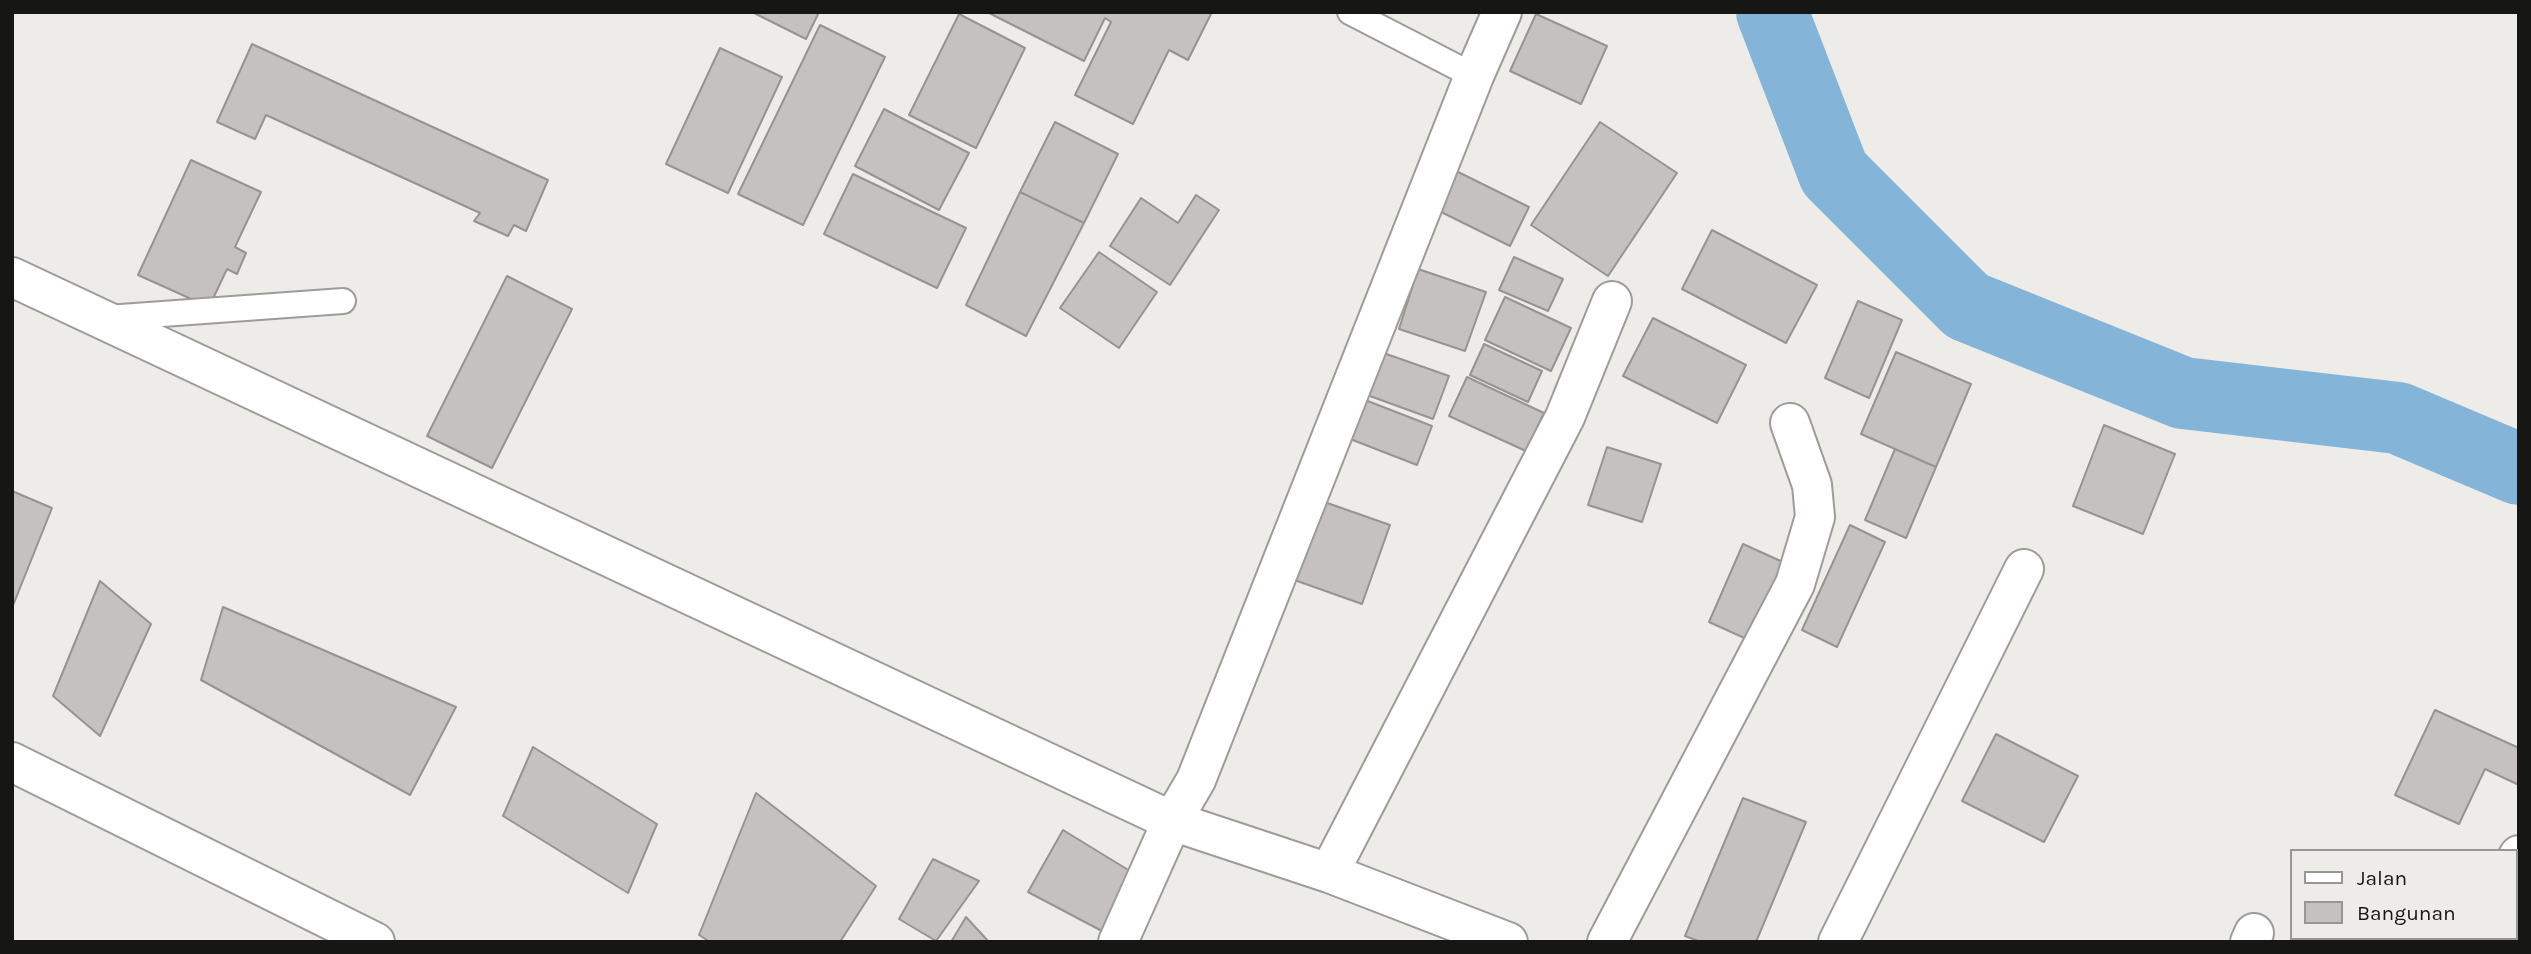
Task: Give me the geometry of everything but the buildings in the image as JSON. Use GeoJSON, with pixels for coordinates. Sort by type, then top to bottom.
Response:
{"type":"FeatureCollection","features":[{"type":"Feature","properties":{"kind":"street"},"geometry":{"type":"LineString","coordinates":[[1118,942],[1172,821],[1196,780],[1474,76],[1503,12]]}},
{"type":"Feature","properties":{"kind":"street"},"geometry":{"type":"LineString","coordinates":[[12,276],[1172,821],[1329,873],[1508,942]]}},
{"type":"Feature","properties":{"kind":"street"},"geometry":{"type":"LineString","coordinates":[[1329,873],[1564,418],[1612,301]]}},
{"type":"Feature","properties":{"kind":"street"},"geometry":{"type":"LineString","coordinates":[[1607,942],[1795,584],[1815,517],[1812,485],[1790,423]]}},
{"type":"Feature","properties":{"kind":"street"},"geometry":{"type":"LineString","coordinates":[[1838,942],[2024,569]]}},
{"type":"Feature","properties":{"kind":"street"},"geometry":{"type":"LineString","coordinates":[[12,762],[375,942]]}},
{"type":"Feature","properties":{"kind":"lane"},"geometry":{"type":"LineString","coordinates":[[1350,12],[1474,76]]}},
{"type":"Feature","properties":{"kind":"lane"},"geometry":{"type":"LineString","coordinates":[[106,318],[343,301]]}},
{"type":"Feature","properties":{"kind":"waterway"},"geometry":{"type":"LineString","coordinates":[[1772,12],[1834,173],[1967,306],[2183,393],[2398,418],[2519,469]]}}]}
